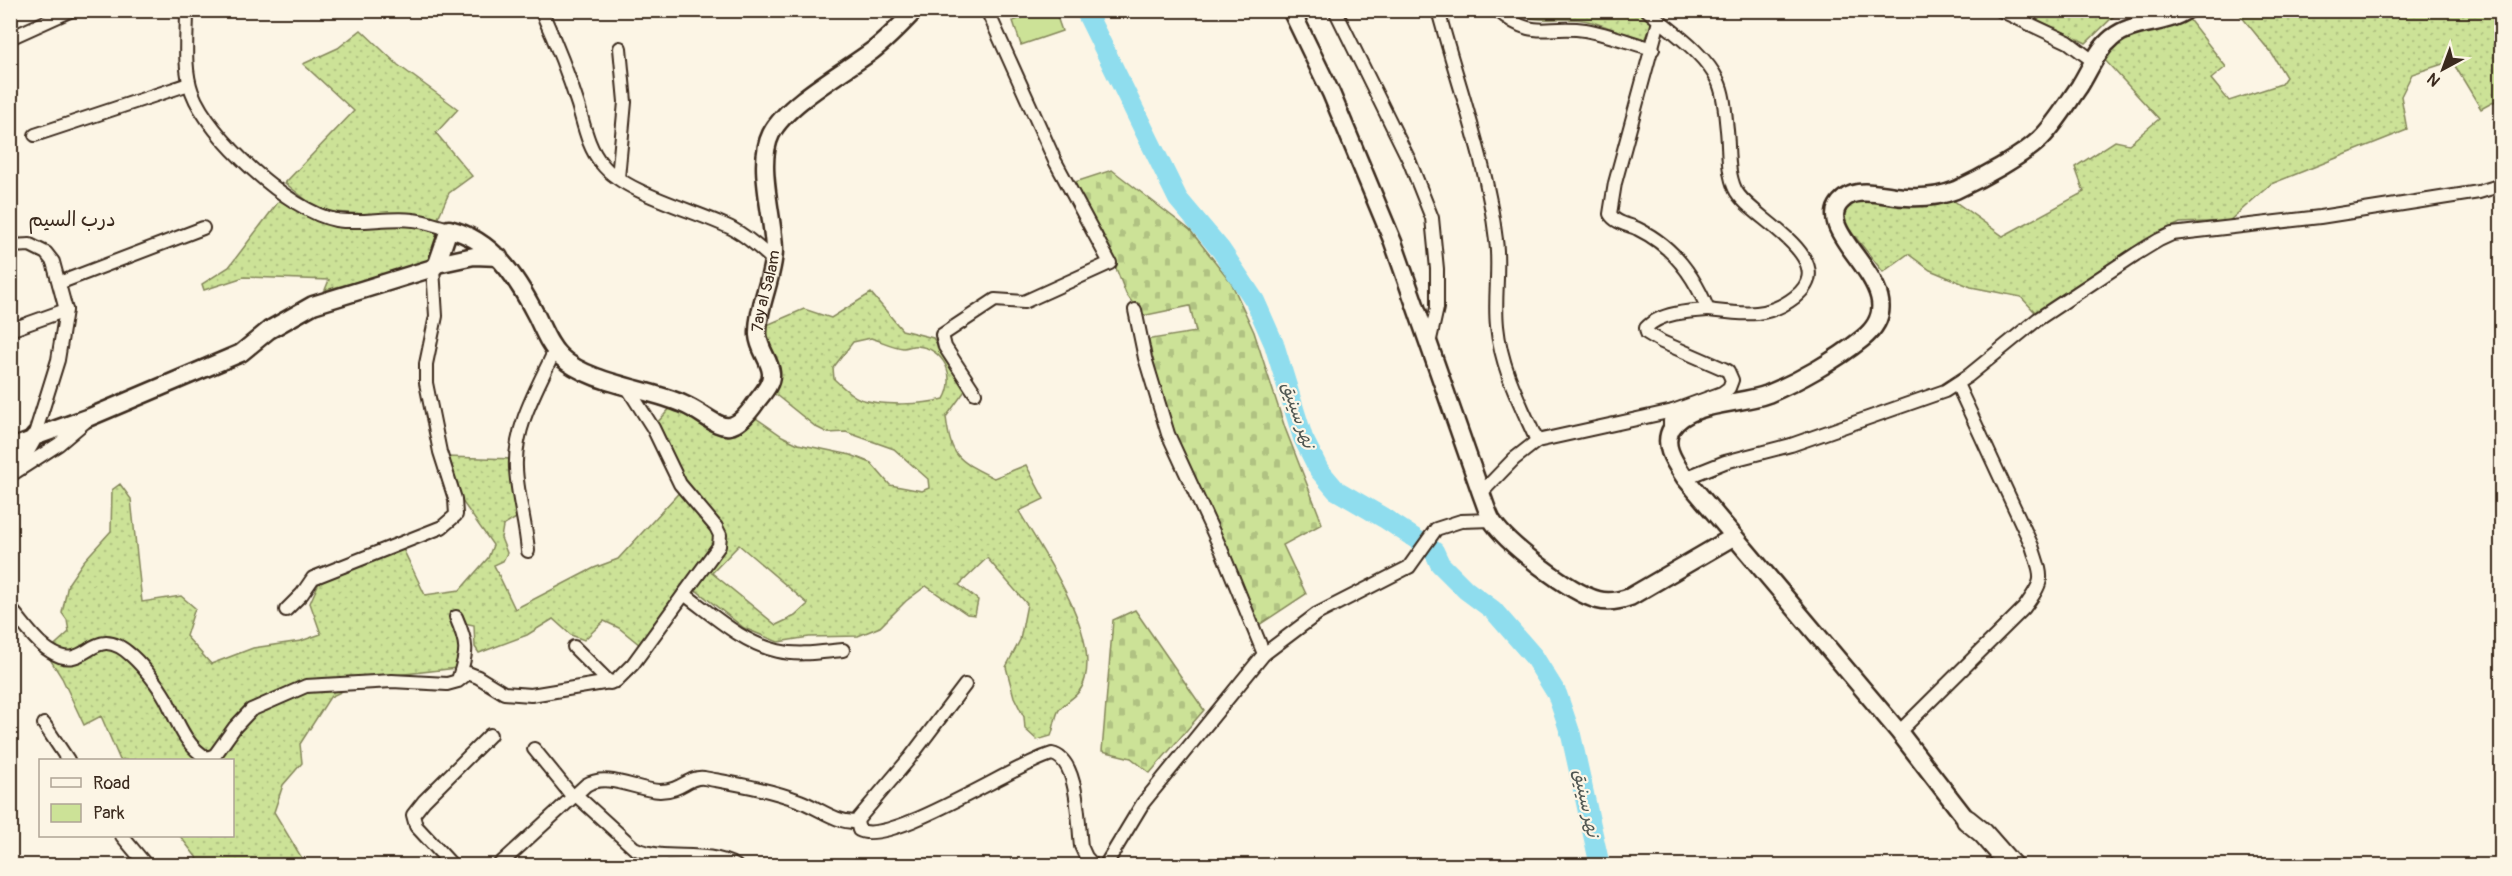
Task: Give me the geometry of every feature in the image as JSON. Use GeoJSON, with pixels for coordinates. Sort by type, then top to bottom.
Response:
{"type":"FeatureCollection","features":[{"type":"Feature","properties":{"kind":"main road"},"geometry":{"type":"LineString","coordinates":[[1967,820],[1978,842],[1996,866]]}},
{"type":"Feature","properties":{"kind":"main road"},"geometry":{"type":"LineString","coordinates":[[1967,820],[1983,833],[2012,866]]}},
{"type":"Feature","properties":{"kind":"street"},"geometry":{"type":"LineString","coordinates":[[10,38],[72,10]]}},
{"type":"Feature","properties":{"kind":"street"},"geometry":{"type":"LineString","coordinates":[[187,10],[189,84],[193,95],[204,113],[234,150],[261,177],[297,204],[335,220],[414,220],[449,229],[448,238],[435,266],[436,316],[426,364],[426,383],[441,452],[455,498],[456,515],[442,527],[313,578],[302,594],[286,610]]}},
{"type":"Feature","properties":{"kind":"street"},"geometry":{"type":"LineString","coordinates":[[541,10],[565,69],[595,156],[603,166],[618,178],[664,201],[736,230],[773,260]]}},
{"type":"Feature","properties":{"kind":"street","name":"7ay al Salam"},"geometry":{"type":"LineString","coordinates":[[449,229],[473,239],[499,257],[524,291],[555,350],[571,364],[627,387],[677,401],[715,424],[732,425],[744,419],[771,379],[770,369],[761,350],[758,334],[773,260],[766,158],[771,134],[799,103],[881,44],[915,10]]}},
{"type":"Feature","properties":{"kind":"street"},"geometry":{"type":"LineString","coordinates":[[975,393],[945,347],[942,335],[995,300],[1024,302],[1110,263],[1055,160],[987,10]]}},
{"type":"Feature","properties":{"kind":"street"},"geometry":{"type":"LineString","coordinates":[[1291,10],[1360,160],[1393,242],[1492,520],[1512,543],[1549,572],[1582,594],[1601,601],[1618,601],[1630,597],[1733,537]]}},
{"type":"Feature","properties":{"kind":"street"},"geometry":{"type":"LineString","coordinates":[[1335,10],[1409,160],[1429,206],[1437,269],[1437,308],[1429,344]]}},
{"type":"Feature","properties":{"kind":"street"},"geometry":{"type":"LineString","coordinates":[[1438,10],[1456,78],[1474,132],[1497,240],[1496,319],[1499,344],[1509,381],[1537,441]]}},
{"type":"Feature","properties":{"kind":"street"},"geometry":{"type":"LineString","coordinates":[[1497,10],[1530,30],[1589,31],[1653,49]]}},
{"type":"Feature","properties":{"kind":"street"},"geometry":{"type":"LineString","coordinates":[[1481,493],[1514,459],[1537,441],[1673,411],[1726,390],[1731,384],[1731,376],[1724,369],[1647,333],[1646,329],[1651,323],[1673,315],[1708,310],[1752,314],[1775,310],[1804,288],[1808,276],[1802,255],[1792,242],[1744,202],[1736,192],[1731,171],[1723,97],[1718,82],[1705,62],[1647,10]]}},
{"type":"Feature","properties":{"kind":"street"},"geometry":{"type":"LineString","coordinates":[[2000,10],[2068,42],[2093,61]]}},
{"type":"Feature","properties":{"kind":"street"},"geometry":{"type":"LineString","coordinates":[[1671,431],[1686,415],[1767,394],[1801,377],[1850,348],[1875,326],[1880,301],[1877,288],[1869,273],[1838,231],[1835,220],[1838,205],[1845,197],[1858,192],[1909,197],[1940,195],[1973,182],[2039,140],[2110,39],[2125,29],[2140,24],[2165,21],[2187,10]]}},
{"type":"Feature","properties":{"kind":"street"},"geometry":{"type":"LineString","coordinates":[[1659,21],[1615,183],[1610,214],[1615,221],[1637,228],[1670,250],[1699,286],[1708,310]]}},
{"type":"Feature","properties":{"kind":"street"},"geometry":{"type":"LineString","coordinates":[[618,178],[625,102],[620,48]]}},
{"type":"Feature","properties":{"kind":"street"},"geometry":{"type":"LineString","coordinates":[[35,135],[189,84]]}},
{"type":"Feature","properties":{"kind":"street"},"geometry":{"type":"LineString","coordinates":[[1685,478],[1725,462],[1791,445],[1945,391],[1957,384],[2038,319],[2159,240],[2172,234],[2331,216],[2479,192],[2502,185]]}},
{"type":"Feature","properties":{"kind":"street"},"geometry":{"type":"LineString","coordinates":[[59,283],[203,228]]}},
{"type":"Feature","properties":{"kind":"street"},"geometry":{"type":"LineString","coordinates":[[10,246],[30,245],[46,253],[53,262],[66,310],[58,360],[34,437],[10,474]]}},
{"type":"Feature","properties":{"kind":"street"},"geometry":{"type":"LineString","coordinates":[[10,446],[90,417],[241,353],[269,330],[313,305],[435,266],[474,256],[499,257]]}},
{"type":"Feature","properties":{"kind":"street"},"geometry":{"type":"LineString","coordinates":[[10,330],[66,310]]}},
{"type":"Feature","properties":{"kind":"street"},"geometry":{"type":"LineString","coordinates":[[1135,310],[1145,358],[1168,434],[1221,549],[1264,654]]}},
{"type":"Feature","properties":{"kind":"street"},"geometry":{"type":"LineString","coordinates":[[528,551],[517,475],[518,442],[522,423],[555,350]]}},
{"type":"Feature","properties":{"kind":"street"},"geometry":{"type":"LineString","coordinates":[[1899,732],[2024,608],[2040,586],[2041,574],[2032,546],[1957,384]]}},
{"type":"Feature","properties":{"kind":"street"},"geometry":{"type":"LineString","coordinates":[[10,608],[36,639],[51,652],[65,657],[80,657],[98,643],[113,643],[132,656],[165,699],[192,745],[199,754],[207,758],[215,755],[235,727],[251,710],[306,686],[392,681],[447,684],[473,674],[504,693],[531,695],[616,681],[633,664],[720,546],[720,535],[710,516],[680,484],[653,428],[627,387]]}},
{"type":"Feature","properties":{"kind":"street"},"geometry":{"type":"LineString","coordinates":[[1673,411],[1670,421],[1670,451],[1685,478],[1899,732],[1967,820]]}},
{"type":"Feature","properties":{"kind":"street"},"geometry":{"type":"LineString","coordinates":[[10,474],[59,444],[90,417]]}},
{"type":"Feature","properties":{"kind":"street"},"geometry":{"type":"LineString","coordinates":[[1105,866],[1143,803],[1198,732],[1264,654],[1317,614],[1409,567],[1430,535],[1447,524],[1492,520]]}},
{"type":"Feature","properties":{"kind":"street"},"geometry":{"type":"LineString","coordinates":[[684,594],[746,640],[778,651],[807,654],[843,650]]}},
{"type":"Feature","properties":{"kind":"street"},"geometry":{"type":"LineString","coordinates":[[456,617],[466,641],[465,660],[458,681]]}},
{"type":"Feature","properties":{"kind":"street"},"geometry":{"type":"LineString","coordinates":[[574,647],[610,683]]}},
{"type":"Feature","properties":{"kind":"street"},"geometry":{"type":"LineString","coordinates":[[857,822],[965,685]]}},
{"type":"Feature","properties":{"kind":"street"},"geometry":{"type":"LineString","coordinates":[[44,724],[67,759]]}},
{"type":"Feature","properties":{"kind":"street"},"geometry":{"type":"LineString","coordinates":[[453,866],[416,826],[413,815],[423,801],[490,735]]}},
{"type":"Feature","properties":{"kind":"street"},"geometry":{"type":"LineString","coordinates":[[534,750],[574,796],[634,848],[667,856],[697,856],[716,859],[736,866]]}},
{"type":"Feature","properties":{"kind":"street"},"geometry":{"type":"LineString","coordinates":[[857,822],[859,830],[869,833],[901,825],[1052,754],[1065,762],[1071,773],[1082,846],[1086,857],[1094,866]]}},
{"type":"Feature","properties":{"kind":"street"},"geometry":{"type":"LineString","coordinates":[[498,866],[574,796],[593,781],[601,779],[663,791],[679,788],[694,778],[704,777],[773,793],[800,801],[840,820],[857,822]]}},
{"type":"Feature","properties":{"kind":"street"},"geometry":{"type":"LineString","coordinates":[[123,837],[147,866]]}},
{"type":"Feature","properties":{"kind":"green space"},"geometry":{"type":"Polygon","coordinates":[[[1044,10],[1055,11],[1062,31],[1021,45],[1013,21],[1044,10]]]}},
{"type":"Feature","properties":{"kind":"green space"},"geometry":{"type":"Polygon","coordinates":[[[1514,11],[1639,11],[1653,23],[1644,42],[1591,22],[1574,19],[1530,18],[1514,11]]]}},
{"type":"Feature","properties":{"kind":"green space"},"geometry":{"type":"Polygon","coordinates":[[[2019,11],[2128,11],[2115,15],[2086,43],[2019,11]]]}},
{"type":"Feature","properties":{"kind":"green space"},"geometry":{"type":"Polygon","coordinates":[[[2237,11],[2501,11],[2501,98],[2481,109],[2452,61],[2412,74],[2401,96],[2407,130],[2271,184],[2229,221],[2180,223],[2146,239],[2035,312],[2021,297],[1971,287],[1930,270],[1908,254],[1883,272],[1845,224],[1841,213],[1851,200],[1950,198],[2003,236],[2084,192],[2075,167],[2115,141],[2129,144],[2159,119],[2103,58],[2120,37],[2188,18],[2226,67],[2211,79],[2229,101],[2281,84],[2286,77],[2272,54],[2237,11]]]}},
{"type":"Feature","properties":{"kind":"green space"},"geometry":{"type":"Polygon","coordinates":[[[361,30],[398,65],[458,109],[436,133],[472,176],[449,193],[438,218],[331,212],[315,207],[285,183],[354,111],[303,64],[338,48],[361,30]]]}},
{"type":"Feature","properties":{"kind":"green space"},"geometry":{"type":"Polygon","coordinates":[[[1112,170],[1190,230],[1231,282],[1254,332],[1285,428],[1322,524],[1283,545],[1306,594],[1256,627],[1175,440],[1145,340],[1196,332],[1190,306],[1142,316],[1126,294],[1102,232],[1072,188],[1072,183],[1112,170]]]}},
{"type":"Feature","properties":{"kind":"green space"},"geometry":{"type":"Polygon","coordinates":[[[282,197],[329,221],[417,223],[444,232],[432,259],[422,265],[325,290],[329,280],[244,277],[204,290],[202,284],[229,267],[282,197]]]}},
{"type":"Feature","properties":{"kind":"green space"},"geometry":{"type":"Polygon","coordinates":[[[871,293],[902,330],[933,338],[967,388],[946,417],[951,441],[958,456],[972,467],[994,478],[1026,465],[1044,499],[1019,511],[1066,592],[1084,638],[1087,659],[1083,685],[1077,694],[1059,710],[1051,736],[1037,740],[1025,729],[1024,717],[1014,697],[1006,667],[1020,640],[1027,604],[987,558],[959,585],[978,600],[975,615],[967,614],[926,586],[906,601],[880,627],[858,636],[809,637],[778,642],[744,628],[697,591],[685,585],[640,645],[619,628],[604,621],[584,640],[571,635],[553,619],[527,635],[479,653],[475,647],[474,625],[464,623],[459,612],[450,617],[461,649],[457,668],[370,678],[330,697],[300,744],[302,763],[283,785],[274,812],[306,865],[203,866],[181,837],[234,837],[234,759],[120,759],[101,716],[84,725],[62,678],[46,653],[69,632],[67,620],[62,613],[68,584],[83,562],[111,531],[112,490],[120,484],[131,499],[142,602],[181,596],[195,608],[186,636],[211,664],[253,648],[301,641],[321,634],[310,603],[321,578],[403,549],[425,595],[460,590],[488,558],[493,545],[457,494],[446,457],[519,459],[521,515],[503,526],[501,538],[507,553],[503,561],[494,565],[515,609],[594,568],[618,559],[686,485],[656,424],[675,403],[733,430],[769,390],[751,327],[753,302],[767,325],[804,309],[831,318],[871,293]],[[871,338],[853,342],[833,368],[834,379],[860,399],[879,403],[914,403],[944,399],[949,382],[946,365],[941,358],[926,348],[899,347],[871,338]],[[771,391],[753,416],[782,436],[798,444],[851,455],[871,463],[890,485],[922,491],[929,488],[928,479],[894,449],[846,432],[828,433],[816,427],[771,391]],[[739,545],[712,573],[776,625],[795,616],[808,604],[739,545]]]}},
{"type":"Feature","properties":{"kind":"green space"},"geometry":{"type":"Polygon","coordinates":[[[1135,610],[1204,710],[1150,773],[1131,758],[1102,751],[1113,620],[1135,610]]]}},
{"type":"Feature","properties":{"kind":"waterway","name":"نهر سينيق"},"geometry":{"type":"LineString","coordinates":[[1085,10],[1178,199],[1221,250],[1255,301],[1274,344],[1303,438],[1319,470],[1336,490],[1434,551],[1440,564],[1466,590],[1493,610],[1534,657],[1557,694],[1571,735],[1600,866]]}},
{"type":"Feature","properties":{"kind":"district","name":"درب السيم"},"geometry":{"type":"Point","coordinates":[72,219]}}]}
